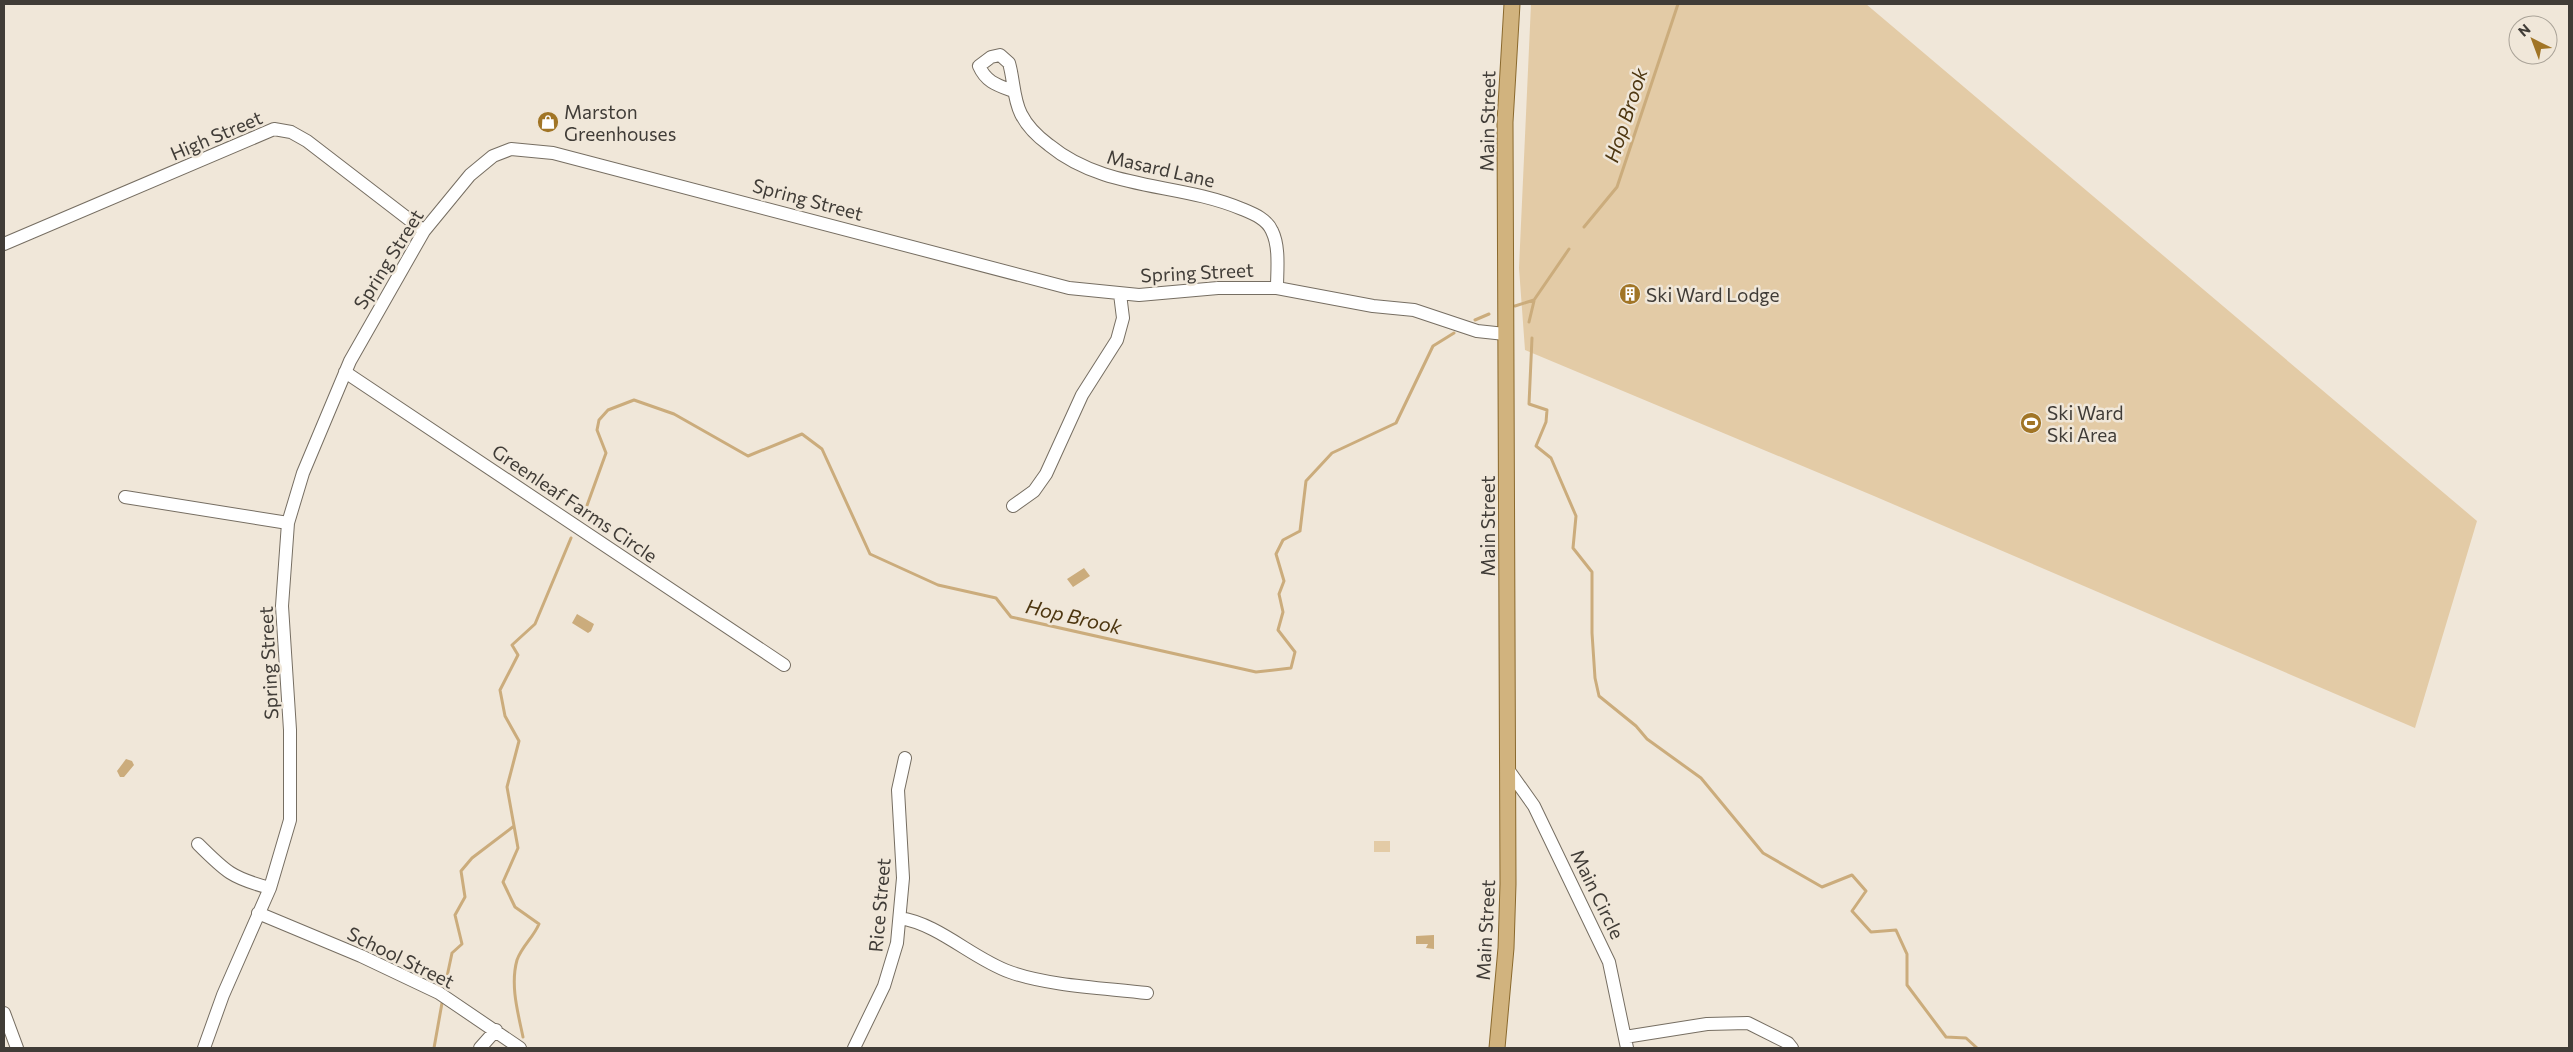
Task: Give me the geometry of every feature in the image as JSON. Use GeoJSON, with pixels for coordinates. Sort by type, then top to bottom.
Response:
{"type":"FeatureCollection","features":[{"type":"Feature","properties":{"kind":"main road","name":"Main Street"},"geometry":{"type":"LineString","coordinates":[[1497,1048],[1506,948],[1505,122],[1512,4]]}},
{"type":"Feature","properties":{"kind":"street","name":"Masard Lane"},"geometry":{"type":"LineString","coordinates":[[1013,91],[1021,115],[1037,136],[1067,160],[1104,175],[1188,192],[1231,204],[1265,221],[1276,241],[1277,288]]}},
{"type":"Feature","properties":{"kind":"street","name":"High Street"},"geometry":{"type":"LineString","coordinates":[[4,244],[274,129],[291,132],[307,141],[424,231]]}},
{"type":"Feature","properties":{"kind":"street","name":"Spring Street"},"geometry":{"type":"LineString","coordinates":[[204,1048],[216,1011],[270,888],[290,820],[291,793],[282,606],[288,523],[303,473],[345,372],[414,246],[424,231],[479,166],[502,152],[523,148],[620,169],[1069,288],[1139,295],[1218,288],[1277,288],[1373,306],[1414,310],[1477,331],[1505,334]]}},
{"type":"Feature","properties":{"kind":"street"},"geometry":{"type":"LineString","coordinates":[[1013,506],[1034,491],[1046,474],[1082,395],[1117,340],[1123,318],[1120,294]]}},
{"type":"Feature","properties":{"kind":"street","name":"Greenleaf Farms Circle"},"geometry":{"type":"LineString","coordinates":[[345,372],[784,665]]}},
{"type":"Feature","properties":{"kind":"street"},"geometry":{"type":"LineString","coordinates":[[125,497],[288,523]]}},
{"type":"Feature","properties":{"kind":"street","name":"Rice Street"},"geometry":{"type":"LineString","coordinates":[[854,1048],[890,972],[900,918],[903,861],[898,790],[905,758]]}},
{"type":"Feature","properties":{"kind":"street","name":"Main Circle"},"geometry":{"type":"LineString","coordinates":[[1507,768],[1534,806],[1609,962],[1626,1043]]}},
{"type":"Feature","properties":{"kind":"street"},"geometry":{"type":"LineString","coordinates":[[198,844],[220,866],[239,879],[270,888]]}},
{"type":"Feature","properties":{"kind":"street","name":"School Street"},"geometry":{"type":"LineString","coordinates":[[258,913],[416,981],[439,993],[520,1048]]}},
{"type":"Feature","properties":{"kind":"street"},"geometry":{"type":"LineString","coordinates":[[900,918],[918,923],[999,967],[1021,976],[1146,994]]}},
{"type":"Feature","properties":{"kind":"street"},"geometry":{"type":"LineString","coordinates":[[4,1013],[17,1048]]}},
{"type":"Feature","properties":{"kind":"street"},"geometry":{"type":"LineString","coordinates":[[1626,1043],[1707,1024],[1748,1023],[1788,1043],[1792,1048]]}},
{"type":"Feature","properties":{"kind":"street"},"geometry":{"type":"LineString","coordinates":[[480,1048],[496,1030]]}},
{"type":"Feature","properties":{"kind":"shaded area","name":"Ski Ward Ski Area"},"geometry":{"type":"Polygon","coordinates":[[[1531,4],[1866,4],[2477,521],[2415,728],[1874,496],[1525,350],[1519,268],[1531,4]]]}},
{"type":"Feature","properties":{"kind":"shaded area"},"geometry":{"type":"Polygon","coordinates":[[[1084,568],[1090,576],[1073,587],[1067,579],[1084,568]]]}},
{"type":"Feature","properties":{"kind":"shaded area"},"geometry":{"type":"Polygon","coordinates":[[[577,614],[594,624],[591,631],[588,633],[572,623],[577,614]]]}},
{"type":"Feature","properties":{"kind":"shaded area"},"geometry":{"type":"Polygon","coordinates":[[[126,759],[132,761],[134,765],[124,777],[120,777],[117,771],[126,759]]]}},
{"type":"Feature","properties":{"kind":"shaded area"},"geometry":{"type":"Polygon","coordinates":[[[1374,841],[1390,841],[1390,852],[1374,852],[1374,841]]]}},
{"type":"Feature","properties":{"kind":"shaded area"},"geometry":{"type":"Polygon","coordinates":[[[1434,935],[1434,949],[1426,948],[1428,944],[1416,944],[1416,936],[1434,935]]]}},
{"type":"Feature","properties":{"kind":"waterway","name":"Hop Brook"},"geometry":{"type":"LineString","coordinates":[[1584,227],[1617,187],[1678,4]]}},
{"type":"Feature","properties":{"kind":"waterway","name":"Hop Brook"},"geometry":{"type":"LineString","coordinates":[[1515,306],[1534,300],[1569,249]]}},
{"type":"Feature","properties":{"kind":"waterway"},"geometry":{"type":"LineString","coordinates":[[1529,322],[1534,301]]}},
{"type":"Feature","properties":{"kind":"waterway","name":"Hop Brook"},"geometry":{"type":"LineString","coordinates":[[1475,320],[1489,314]]}},
{"type":"Feature","properties":{"kind":"waterway","name":"Hop Brook"},"geometry":{"type":"LineString","coordinates":[[585,511],[606,453],[597,430],[599,420],[608,410],[634,400],[674,414],[748,456],[802,434],[822,449],[870,554],[938,585],[996,598],[1011,617],[1256,672],[1291,668],[1295,652],[1278,630],[1283,612],[1279,594],[1284,581],[1276,554],[1283,540],[1300,531],[1306,481],[1332,453],[1396,423],[1433,346],[1454,333]]}},
{"type":"Feature","properties":{"kind":"waterway"},"geometry":{"type":"LineString","coordinates":[[1532,338],[1529,404],[1547,410],[1546,422],[1536,446],[1551,458],[1576,516],[1573,548],[1592,572],[1592,633],[1595,678],[1599,696],[1636,726],[1647,739],[1701,778],[1763,853],[1822,887],[1852,875],[1866,891],[1852,911],[1871,932],[1896,930],[1907,954],[1907,985],[1946,1037],[1966,1038],[1977,1048]]}},
{"type":"Feature","properties":{"kind":"waterway","name":"Hop Brook"},"geometry":{"type":"LineString","coordinates":[[523,1037],[516,999],[515,970],[519,955],[539,924],[515,907],[503,882],[518,848],[507,787],[519,741],[505,716],[500,690],[518,655],[512,645],[535,624],[571,538]]}},
{"type":"Feature","properties":{"kind":"waterway"},"geometry":{"type":"LineString","coordinates":[[445,986],[452,953],[462,944],[455,915],[465,897],[461,871],[472,858],[514,826]]}},
{"type":"Feature","properties":{"kind":"waterway"},"geometry":{"type":"LineString","coordinates":[[434,1048],[442,1003]]}},
{"type":"Feature","properties":{"kind":"place","name":"Marston Greenhouses"},"geometry":{"type":"Point","coordinates":[548,122]}},
{"type":"Feature","properties":{"kind":"place","name":"Ski Ward Lodge"},"geometry":{"type":"Point","coordinates":[1630,294]}},
{"type":"Feature","properties":{"kind":"place","name":"Ski Ward Ski Area"},"geometry":{"type":"Point","coordinates":[2031,423]}}]}
